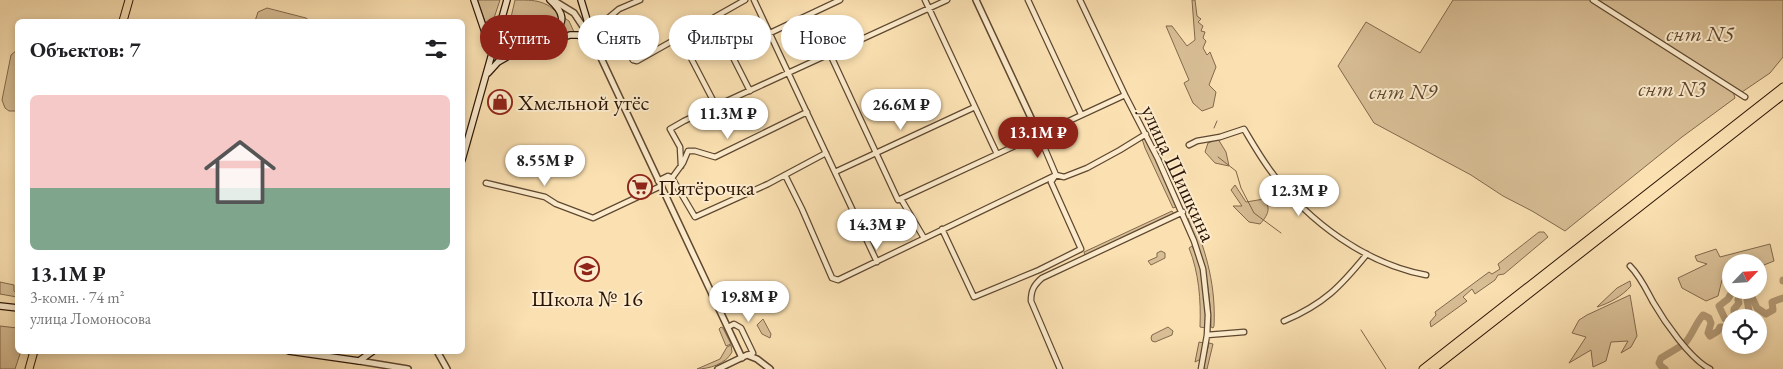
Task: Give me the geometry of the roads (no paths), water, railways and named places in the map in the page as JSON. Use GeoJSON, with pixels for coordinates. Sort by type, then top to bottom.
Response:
{"type":"FeatureCollection","features":[{"type":"Feature","properties":{"kind":"main road"},"geometry":{"type":"LineString","coordinates":[[124,19],[129,0]]}},
{"type":"Feature","properties":{"kind":"main road"},"geometry":{"type":"LineString","coordinates":[[474,0],[480,17]]}},
{"type":"Feature","properties":{"kind":"main road"},"geometry":{"type":"LineString","coordinates":[[503,15],[507,0]]}},
{"type":"Feature","properties":{"kind":"main road"},"geometry":{"type":"LineString","coordinates":[[552,0],[560,15]]}},
{"type":"Feature","properties":{"kind":"main road"},"geometry":{"type":"LineString","coordinates":[[581,0],[588,15]]}},
{"type":"Feature","properties":{"kind":"main road"},"geometry":{"type":"LineString","coordinates":[[486,75],[498,62],[510,55],[570,35],[578,35]]}},
{"type":"Feature","properties":{"kind":"main road"},"geometry":{"type":"LineString","coordinates":[[465,151],[490,60]]}},
{"type":"Feature","properties":{"kind":"main road"},"geometry":{"type":"LineString","coordinates":[[1422,369],[1783,88]]}},
{"type":"Feature","properties":{"kind":"main road"},"geometry":{"type":"LineString","coordinates":[[1433,369],[1783,95]]}},
{"type":"Feature","properties":{"kind":"main road"},"geometry":{"type":"LineString","coordinates":[[0,306],[15,308]]}},
{"type":"Feature","properties":{"kind":"main road"},"geometry":{"type":"LineString","coordinates":[[29,369],[33,354]]}},
{"type":"Feature","properties":{"kind":"main road"},"geometry":{"type":"LineString","coordinates":[[310,354],[359,361],[369,354]]}},
{"type":"Feature","properties":{"kind":"street"},"geometry":{"type":"LineString","coordinates":[[552,0],[574,13],[578,19]]}},
{"type":"Feature","properties":{"kind":"street"},"geometry":{"type":"LineString","coordinates":[[612,15],[619,9],[640,0]]}},
{"type":"Feature","properties":{"kind":"street"},"geometry":{"type":"LineString","coordinates":[[719,15],[745,0]]}},
{"type":"Feature","properties":{"kind":"street"},"geometry":{"type":"LineString","coordinates":[[754,0],[761,15]]}},
{"type":"Feature","properties":{"kind":"street"},"geometry":{"type":"LineString","coordinates":[[771,33],[840,0]]}},
{"type":"Feature","properties":{"kind":"street"},"geometry":{"type":"LineString","coordinates":[[925,0],[997,154]]}},
{"type":"Feature","properties":{"kind":"street"},"geometry":{"type":"LineString","coordinates":[[864,39],[948,0]]}},
{"type":"Feature","properties":{"kind":"street"},"geometry":{"type":"LineString","coordinates":[[976,0],[1056,175]]}},
{"type":"Feature","properties":{"kind":"street"},"geometry":{"type":"LineString","coordinates":[[1028,0],[1081,114]]}},
{"type":"Feature","properties":{"kind":"street","name":"улица Шишкина"},"geometry":{"type":"LineString","coordinates":[[1080,0],[1124,95],[1146,134],[1183,212],[1203,269],[1208,315],[1207,335],[1201,369]]}},
{"type":"Feature","properties":{"kind":"street"},"geometry":{"type":"LineString","coordinates":[[1593,0],[1745,97]]}},
{"type":"Feature","properties":{"kind":"street"},"geometry":{"type":"LineString","coordinates":[[771,35],[877,262]]}},
{"type":"Feature","properties":{"kind":"street"},"geometry":{"type":"LineString","coordinates":[[602,60],[728,327],[747,355],[757,359],[770,369]]}},
{"type":"Feature","properties":{"kind":"street"},"geometry":{"type":"LineString","coordinates":[[692,60],[716,106]]}},
{"type":"Feature","properties":{"kind":"street"},"geometry":{"type":"LineString","coordinates":[[735,60],[750,91]]}},
{"type":"Feature","properties":{"kind":"street"},"geometry":{"type":"LineString","coordinates":[[681,166],[680,148],[670,129],[817,60]]}},
{"type":"Feature","properties":{"kind":"street"},"geometry":{"type":"LineString","coordinates":[[833,60],[900,200],[924,238]]}},
{"type":"Feature","properties":{"kind":"street"},"geometry":{"type":"LineString","coordinates":[[900,200],[1124,95]]}},
{"type":"Feature","properties":{"kind":"street"},"geometry":{"type":"LineString","coordinates":[[835,172],[975,107]]}},
{"type":"Feature","properties":{"kind":"street"},"geometry":{"type":"LineString","coordinates":[[672,178],[681,166],[688,151],[695,150],[715,157],[807,112]]}},
{"type":"Feature","properties":{"kind":"street"},"geometry":{"type":"LineString","coordinates":[[1189,144],[1244,129],[1273,175],[1314,218],[1366,254],[1414,273],[1426,275]]}},
{"type":"Feature","properties":{"kind":"street"},"geometry":{"type":"LineString","coordinates":[[785,175],[832,278],[838,280],[1056,175],[1064,177],[1087,168],[1146,134]]}},
{"type":"Feature","properties":{"kind":"street"},"geometry":{"type":"LineString","coordinates":[[486,184],[545,197],[556,204],[593,218],[660,183],[668,176],[672,178],[695,217],[732,201],[826,154]]}},
{"type":"Feature","properties":{"kind":"street"},"geometry":{"type":"LineString","coordinates":[[942,229],[974,297],[1039,270],[1081,250],[1051,182],[1052,178],[1056,175]]}},
{"type":"Feature","properties":{"kind":"street"},"geometry":{"type":"LineString","coordinates":[[1060,369],[1031,301],[1034,285],[1042,278],[1183,212]]}},
{"type":"Feature","properties":{"kind":"street"},"geometry":{"type":"LineString","coordinates":[[1284,321],[1317,305],[1348,277],[1366,254]]}},
{"type":"Feature","properties":{"kind":"street"},"geometry":{"type":"LineString","coordinates":[[1630,266],[1641,280],[1666,322],[1701,365],[1710,369]]}},
{"type":"Feature","properties":{"kind":"street"},"geometry":{"type":"LineString","coordinates":[[728,327],[734,324],[741,328],[747,355]]}},
{"type":"Feature","properties":{"kind":"street"},"geometry":{"type":"LineString","coordinates":[[1207,335],[1244,332]]}},
{"type":"Feature","properties":{"kind":"street"},"geometry":{"type":"LineString","coordinates":[[438,354],[446,369]]}},
{"type":"Feature","properties":{"kind":"street"},"geometry":{"type":"LineString","coordinates":[[718,369],[747,355]]}},
{"type":"Feature","properties":{"kind":"street"},"geometry":{"type":"LineString","coordinates":[[359,361],[408,369]]}},
{"type":"Feature","properties":{"kind":"waterway"},"geometry":{"type":"LineString","coordinates":[[1214,128],[1217,121]]}},
{"type":"Feature","properties":{"kind":"waterway"},"geometry":{"type":"LineString","coordinates":[[1218,157],[1236,171],[1241,188],[1254,213],[1281,233]]}},
{"type":"Feature","properties":{"kind":"waterway"},"geometry":{"type":"LineString","coordinates":[[1749,309],[1747,300],[1750,293],[1758,309]]}},
{"type":"Feature","properties":{"kind":"waterway"},"geometry":{"type":"LineString","coordinates":[[1767,313],[1773,310],[1772,302],[1783,298]]}},
{"type":"Feature","properties":{"kind":"waterway"},"geometry":{"type":"LineString","coordinates":[[1722,312],[1719,306],[1728,299]]}},
{"type":"Feature","properties":{"kind":"waterway"},"geometry":{"type":"LineString","coordinates":[[1734,309],[1739,303],[1738,299]]}},
{"type":"Feature","properties":{"kind":"waterway"},"geometry":{"type":"LineString","coordinates":[[1686,342],[1703,315],[1709,318],[1711,323],[1708,333],[1710,336],[1722,327]]}},
{"type":"Feature","properties":{"kind":"waterway"},"geometry":{"type":"LineString","coordinates":[[1361,330],[1386,369]]}},
{"type":"Feature","properties":{"kind":"waterway"},"geometry":{"type":"LineString","coordinates":[[1665,369],[1659,363],[1661,358],[1681,346]]}},
{"type":"Feature","properties":{"kind":"place","name":"Хмельной утёс"},"geometry":{"type":"Point","coordinates":[500,102]}},
{"type":"Feature","properties":{"kind":"place","name":"Пятёрочка"},"geometry":{"type":"Point","coordinates":[640,187]}},
{"type":"Feature","properties":{"kind":"place","name":"Школа № 16"},"geometry":{"type":"Point","coordinates":[587,269]}},
{"type":"Feature","properties":{"kind":"park label","name":"снт N5"},"geometry":{"type":"Point","coordinates":[1700,33]}},
{"type":"Feature","properties":{"kind":"park label","name":"снт N3"},"geometry":{"type":"Point","coordinates":[1672,88]}},
{"type":"Feature","properties":{"kind":"park label","name":"снт N9"},"geometry":{"type":"Point","coordinates":[1403,91]}}]}
